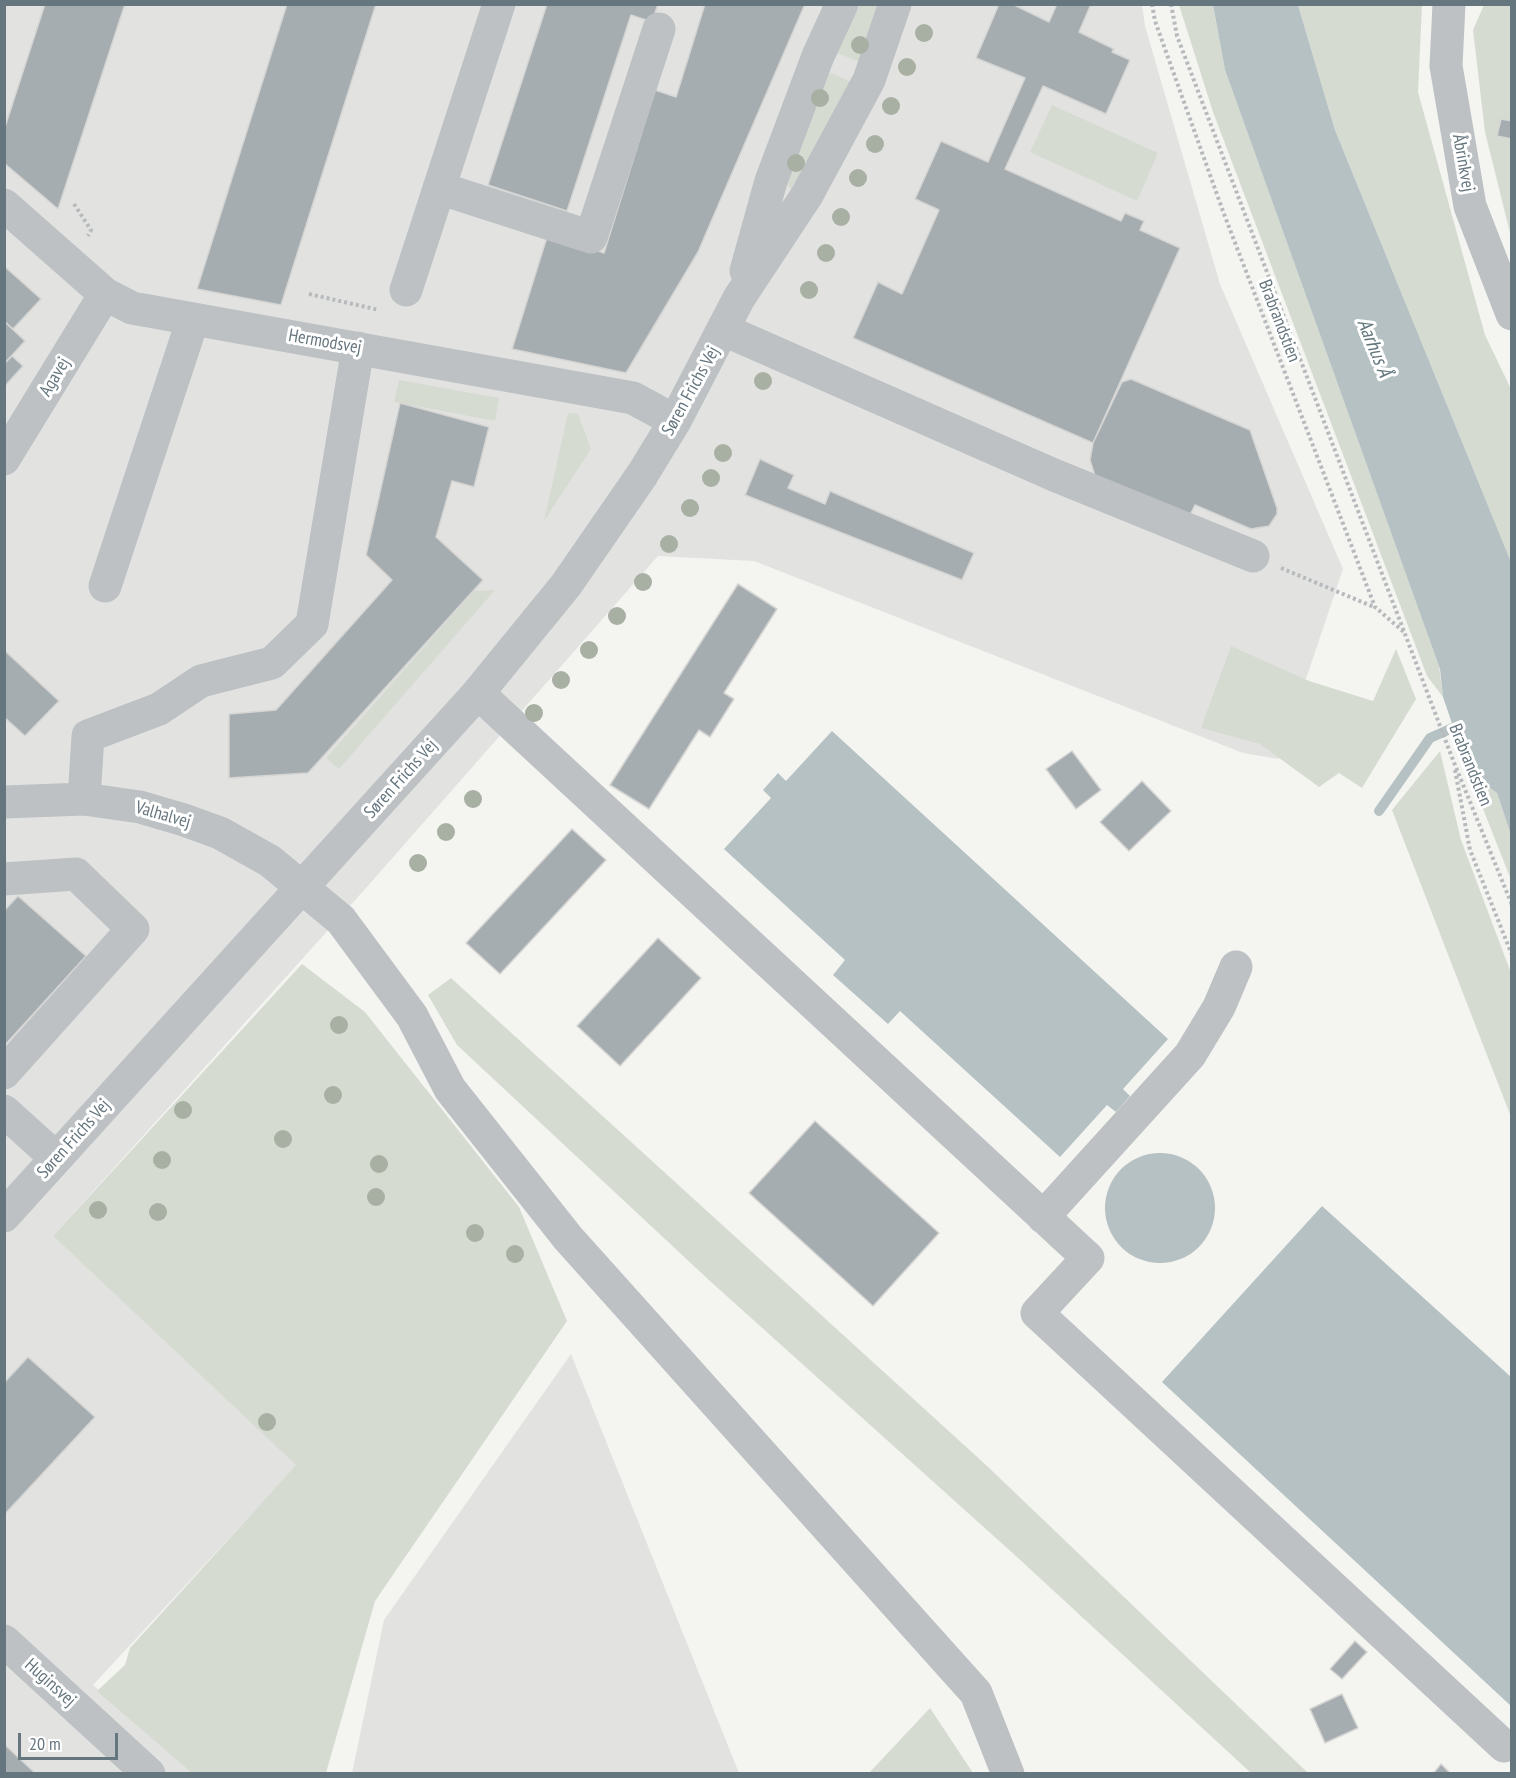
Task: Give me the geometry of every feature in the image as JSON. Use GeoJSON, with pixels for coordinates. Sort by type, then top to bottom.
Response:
{"type":"FeatureCollection","features":[{"type":"Feature","properties":{"kind":"street"},"geometry":{"type":"LineString","coordinates":[[406,290],[499,4]]}},
{"type":"Feature","properties":{"kind":"street","name":"Søren Frichs Vej"},"geometry":{"type":"LineString","coordinates":[[739,298],[771,181],[818,56],[842,4]]}},
{"type":"Feature","properties":{"kind":"street","name":"Søren Frichs Vej"},"geometry":{"type":"LineString","coordinates":[[4,1216],[478,693],[526,638],[610,526],[675,421],[739,298],[807,195],[863,91],[895,4]]}},
{"type":"Feature","properties":{"kind":"street","name":"Åbrinkvej"},"geometry":{"type":"LineString","coordinates":[[1449,4],[1446,66],[1470,206],[1512,314]]}},
{"type":"Feature","properties":{"kind":"street"},"geometry":{"type":"LineString","coordinates":[[439,188],[591,237],[659,29]]}},
{"type":"Feature","properties":{"kind":"street","name":"Hermodsvej"},"geometry":{"type":"LineString","coordinates":[[4,206],[105,294],[132,308],[633,398],[675,421]]}},
{"type":"Feature","properties":{"kind":"street","name":"Agavej"},"geometry":{"type":"LineString","coordinates":[[4,459],[105,294]]}},
{"type":"Feature","properties":{"kind":"street"},"geometry":{"type":"LineString","coordinates":[[105,586],[193,319]]}},
{"type":"Feature","properties":{"kind":"street"},"geometry":{"type":"LineString","coordinates":[[724,330],[1054,475],[1253,556]]}},
{"type":"Feature","properties":{"kind":"street"},"geometry":{"type":"LineString","coordinates":[[84,799],[88,736],[159,709],[201,681],[272,663],[312,624],[357,348]]}},
{"type":"Feature","properties":{"kind":"street"},"geometry":{"type":"LineString","coordinates":[[478,693],[1088,1258],[1037,1313],[1503,1746]]}},
{"type":"Feature","properties":{"kind":"street","name":"Valhalvej"},"geometry":{"type":"LineString","coordinates":[[5,799],[84,799],[140,807],[220,833],[270,861],[341,920],[412,1016],[450,1089],[568,1238],[976,1693],[1008,1773]]}},
{"type":"Feature","properties":{"kind":"street"},"geometry":{"type":"LineString","coordinates":[[4,879],[76,874],[133,928],[4,1073]]}},
{"type":"Feature","properties":{"kind":"street"},"geometry":{"type":"LineString","coordinates":[[1043,1217],[1190,1054],[1219,1007],[1236,967]]}},
{"type":"Feature","properties":{"kind":"street"},"geometry":{"type":"LineString","coordinates":[[4,1111],[56,1158]]}},
{"type":"Feature","properties":{"kind":"street","name":"Huginsvej"},"geometry":{"type":"LineString","coordinates":[[4,1641],[149,1773]]}},
{"type":"Feature","properties":{"kind":"path","name":"Brabrandstien"},"geometry":{"type":"LineString","coordinates":[[1152,4],[1155,21],[1224,214],[1375,607],[1406,633]]}},
{"type":"Feature","properties":{"kind":"path","name":"Brabrandstien"},"geometry":{"type":"LineString","coordinates":[[1171,4],[1177,36],[1453,760],[1512,905]]}},
{"type":"Feature","properties":{"kind":"path"},"geometry":{"type":"LineString","coordinates":[[309,294],[397,314],[406,290]]}},
{"type":"Feature","properties":{"kind":"path"},"geometry":{"type":"LineString","coordinates":[[1253,556],[1375,607]]}},
{"type":"Feature","properties":{"kind":"path"},"geometry":{"type":"LineString","coordinates":[[1453,760],[1470,850],[1512,955]]}},
{"type":"Feature","properties":{"kind":"shaded area"},"geometry":{"type":"Polygon","coordinates":[[[5,5],[1142,5],[1145,26],[1220,284],[1343,569],[1279,759],[1243,753],[754,561],[658,556],[366,888],[53,1236],[297,1465],[93,1685],[193,1773],[5,1774],[5,5]]]}},
{"type":"Feature","properties":{"kind":"shaded area"},"geometry":{"type":"Polygon","coordinates":[[[860,5],[883,5],[860,62],[839,54],[838,49],[860,5]]]}},
{"type":"Feature","properties":{"kind":"shaded area"},"geometry":{"type":"Polygon","coordinates":[[[1179,5],[1213,5],[1225,70],[1439,666],[1443,697],[1427,676],[1213,112],[1179,5]]]}},
{"type":"Feature","properties":{"kind":"shaded area"},"geometry":{"type":"Polygon","coordinates":[[[1298,5],[1422,5],[1418,92],[1485,335],[1511,389],[1511,562],[1335,130],[1298,5]]]}},
{"type":"Feature","properties":{"kind":"shaded area"},"geometry":{"type":"Polygon","coordinates":[[[1484,5],[1511,5],[1511,237],[1485,132],[1473,30],[1484,5]]]}},
{"type":"Feature","properties":{"kind":"shaded area"},"geometry":{"type":"Polygon","coordinates":[[[832,73],[853,83],[793,190],[787,185],[825,76],[832,73]]]}},
{"type":"Feature","properties":{"kind":"shaded area"},"geometry":{"type":"Polygon","coordinates":[[[1052,105],[1158,153],[1137,201],[1030,152],[1052,105]]]}},
{"type":"Feature","properties":{"kind":"shaded area"},"geometry":{"type":"Polygon","coordinates":[[[399,380],[499,398],[495,421],[394,402],[399,380]]]}},
{"type":"Feature","properties":{"kind":"shaded area"},"geometry":{"type":"Polygon","coordinates":[[[568,413],[578,414],[591,449],[544,521],[568,413]]]}},
{"type":"Feature","properties":{"kind":"shaded area"},"geometry":{"type":"Polygon","coordinates":[[[495,590],[339,769],[326,758],[474,591],[495,590]]]}},
{"type":"Feature","properties":{"kind":"shaded area"},"geometry":{"type":"Polygon","coordinates":[[[1231,646],[1309,681],[1373,701],[1396,649],[1416,699],[1362,788],[1339,773],[1319,787],[1260,744],[1201,728],[1231,646]]]}},
{"type":"Feature","properties":{"kind":"shaded area"},"geometry":{"type":"Polygon","coordinates":[[[1440,751],[1461,840],[1511,973],[1511,1117],[1392,810],[1440,751]]]}},
{"type":"Feature","properties":{"kind":"shaded area"},"geometry":{"type":"Polygon","coordinates":[[[1469,773],[1497,793],[1511,835],[1511,880],[1469,773]]]}},
{"type":"Feature","properties":{"kind":"shaded area"},"geometry":{"type":"Polygon","coordinates":[[[302,964],[365,1012],[519,1207],[567,1321],[375,1601],[326,1773],[192,1773],[97,1691],[125,1665],[130,1648],[296,1465],[53,1236],[302,964]]]}},
{"type":"Feature","properties":{"kind":"shaded area"},"geometry":{"type":"Polygon","coordinates":[[[451,978],[986,1465],[1308,1773],[1251,1773],[1017,1557],[710,1281],[457,1045],[428,995],[451,978]]]}},
{"type":"Feature","properties":{"kind":"shaded area"},"geometry":{"type":"Polygon","coordinates":[[[571,1354],[739,1773],[352,1773],[384,1620],[571,1354]]]}},
{"type":"Feature","properties":{"kind":"shaded area"},"geometry":{"type":"Polygon","coordinates":[[[930,1708],[973,1773],[869,1773],[930,1708]]]}},
{"type":"Feature","properties":{"kind":"water","name":"Aarhus Å"},"geometry":{"type":"Polygon","coordinates":[[[1213,5],[1298,5],[1335,130],[1511,562],[1511,835],[1497,793],[1469,773],[1443,697],[1440,669],[1225,70],[1213,5]]]}},
{"type":"Feature","properties":{"kind":"water"},"geometry":{"type":"Polygon","coordinates":[[[832,731],[1168,1039],[1123,1089],[1130,1096],[1116,1112],[1107,1105],[1060,1157],[900,1011],[888,1024],[833,975],[845,960],[724,849],[771,798],[763,790],[778,773],[786,781],[832,731]]]}},
{"type":"Feature","properties":{"kind":"water"},"geometry":{"type":"Polygon","coordinates":[[[1160,1153],[1181,1157],[1199,1169],[1211,1187],[1215,1208],[1211,1229],[1199,1247],[1181,1259],[1160,1263],[1139,1259],[1121,1247],[1109,1229],[1105,1208],[1109,1187],[1121,1169],[1139,1157],[1160,1153]]]}},
{"type":"Feature","properties":{"kind":"water"},"geometry":{"type":"Polygon","coordinates":[[[1322,1206],[1511,1377],[1511,1706],[1162,1382],[1322,1206]]]}},
{"type":"Feature","properties":{"kind":"building"},"geometry":{"type":"Polygon","coordinates":[[[45,4],[125,4],[58,209],[4,163],[4,130],[45,4]]]}},
{"type":"Feature","properties":{"kind":"building"},"geometry":{"type":"Polygon","coordinates":[[[287,4],[376,4],[281,305],[197,289],[287,4]]]}},
{"type":"Feature","properties":{"kind":"building"},"geometry":{"type":"Polygon","coordinates":[[[547,4],[658,4],[652,22],[631,15],[567,211],[488,185],[547,4]]]}},
{"type":"Feature","properties":{"kind":"building"},"geometry":{"type":"Polygon","coordinates":[[[705,4],[805,4],[698,252],[626,373],[512,349],[548,234],[604,253],[655,90],[676,97],[705,4]]]}},
{"type":"Feature","properties":{"kind":"building"},"geometry":{"type":"Polygon","coordinates":[[[999,4],[1012,4],[1049,22],[1057,4],[1091,4],[1079,32],[1114,49],[1112,52],[1130,60],[1106,114],[1043,86],[1005,169],[1121,221],[1125,213],[1144,221],[1140,230],[1180,248],[1093,443],[853,338],[878,282],[902,294],[939,210],[915,199],[941,141],[988,162],[1025,78],[976,58],[999,4]]]}},
{"type":"Feature","properties":{"kind":"building"},"geometry":{"type":"Polygon","coordinates":[[[1501,119],[1512,121],[1512,139],[1497,136],[1501,119]]]}},
{"type":"Feature","properties":{"kind":"building"},"geometry":{"type":"Polygon","coordinates":[[[4,266],[41,299],[13,329],[4,321],[4,266]]]}},
{"type":"Feature","properties":{"kind":"building"},"geometry":{"type":"Polygon","coordinates":[[[4,321],[25,341],[4,364],[4,321]]]}},
{"type":"Feature","properties":{"kind":"building"},"geometry":{"type":"Polygon","coordinates":[[[12,356],[23,366],[4,387],[4,364],[12,356]]]}},
{"type":"Feature","properties":{"kind":"building"},"geometry":{"type":"Polygon","coordinates":[[[1131,379],[1250,430],[1277,508],[1277,514],[1269,526],[1251,529],[1195,505],[1191,513],[1181,517],[1096,479],[1090,460],[1093,443],[1122,382],[1131,379]]]}},
{"type":"Feature","properties":{"kind":"building"},"geometry":{"type":"Polygon","coordinates":[[[400,403],[489,427],[474,487],[452,481],[436,537],[483,580],[308,773],[229,778],[229,714],[276,710],[392,580],[366,555],[400,403]]]}},
{"type":"Feature","properties":{"kind":"building"},"geometry":{"type":"Polygon","coordinates":[[[760,459],[794,475],[788,488],[825,504],[830,491],[974,553],[962,580],[745,495],[760,459]]]}},
{"type":"Feature","properties":{"kind":"building"},"geometry":{"type":"Polygon","coordinates":[[[738,584],[777,609],[724,693],[734,699],[710,737],[699,730],[649,809],[610,785],[738,584]]]}},
{"type":"Feature","properties":{"kind":"building"},"geometry":{"type":"Polygon","coordinates":[[[4,650],[59,701],[25,736],[4,717],[4,650]]]}},
{"type":"Feature","properties":{"kind":"building"},"geometry":{"type":"Polygon","coordinates":[[[1072,751],[1101,790],[1076,809],[1046,769],[1072,751]]]}},
{"type":"Feature","properties":{"kind":"building"},"geometry":{"type":"Polygon","coordinates":[[[1142,781],[1171,811],[1129,851],[1100,822],[1142,781]]]}},
{"type":"Feature","properties":{"kind":"building"},"geometry":{"type":"Polygon","coordinates":[[[572,829],[606,860],[500,974],[466,943],[572,829]]]}},
{"type":"Feature","properties":{"kind":"building"},"geometry":{"type":"Polygon","coordinates":[[[18,896],[86,956],[4,1046],[4,911],[18,896]]]}},
{"type":"Feature","properties":{"kind":"building"},"geometry":{"type":"Polygon","coordinates":[[[658,938],[701,978],[620,1066],[577,1026],[658,938]]]}},
{"type":"Feature","properties":{"kind":"building"},"geometry":{"type":"Polygon","coordinates":[[[815,1121],[939,1233],[873,1306],[749,1193],[815,1121]]]}},
{"type":"Feature","properties":{"kind":"building"},"geometry":{"type":"Polygon","coordinates":[[[28,1357],[95,1417],[4,1515],[4,1383],[28,1357]]]}},
{"type":"Feature","properties":{"kind":"building"},"geometry":{"type":"Polygon","coordinates":[[[1355,1641],[1367,1652],[1342,1679],[1330,1669],[1355,1641]]]}},
{"type":"Feature","properties":{"kind":"building"},"geometry":{"type":"Polygon","coordinates":[[[1342,1694],[1358,1728],[1325,1743],[1310,1709],[1342,1694]]]}},
{"type":"Feature","properties":{"kind":"building"},"geometry":{"type":"Polygon","coordinates":[[[4,1744],[36,1774],[4,1774],[4,1744]]]}},
{"type":"Feature","properties":{"kind":"building"},"geometry":{"type":"Polygon","coordinates":[[[1441,1764],[1451,1774],[1433,1774],[1441,1764]]]}},
{"type":"Feature","properties":{"kind":"waterway"},"geometry":{"type":"LineString","coordinates":[[1379,811],[1430,738],[1466,722]]}}]}
